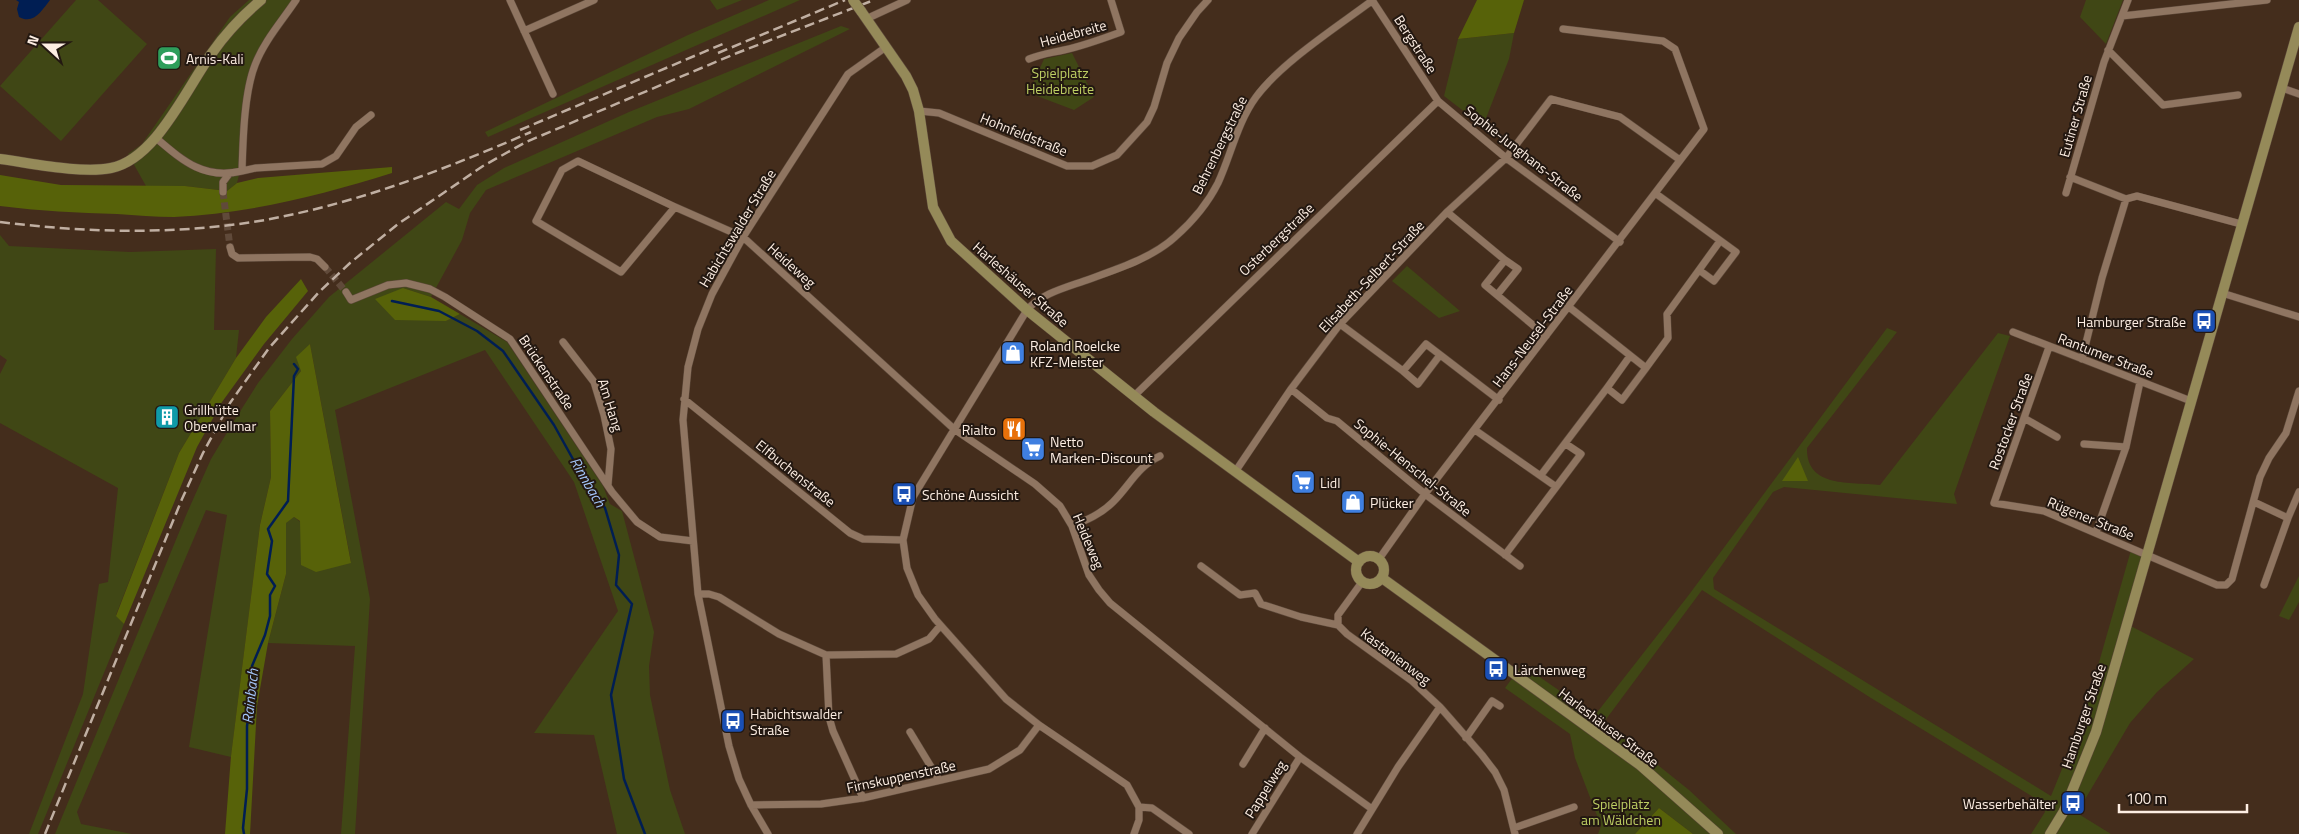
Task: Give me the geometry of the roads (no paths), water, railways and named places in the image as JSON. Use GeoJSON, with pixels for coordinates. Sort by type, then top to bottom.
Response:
{"type":"FeatureCollection","features":[{"type":"Feature","properties":{"kind":"main road"},"geometry":{"type":"LineString","coordinates":[[0,159],[94,170],[124,164],[139,155],[156,138],[213,52],[242,16],[261,0]]}},
{"type":"Feature","properties":{"kind":"main road","name":"Harleshäuser Straße"},"geometry":{"type":"LineString","coordinates":[[854,0],[906,76],[920,111],[933,208],[940,224],[951,241],[1027,310],[1134,396],[1234,472],[1359,562]]}},
{"type":"Feature","properties":{"kind":"main road","name":"Hamburger Straße"},"geometry":{"type":"LineString","coordinates":[[2050,834],[2064,811],[2096,732],[2272,114],[2282,88],[2299,27]]}},
{"type":"Feature","properties":{"kind":"main road"},"geometry":{"type":"LineString","coordinates":[[1368,556],[1379,559],[1384,568],[1380,580],[1369,584],[1362,582],[1357,572],[1359,562],[1368,556]]}},
{"type":"Feature","properties":{"kind":"main road","name":"Harleshäuser Straße"},"geometry":{"type":"LineString","coordinates":[[1380,580],[1640,765],[1718,834]]}},
{"type":"Feature","properties":{"kind":"street"},"geometry":{"type":"LineString","coordinates":[[242,170],[249,85],[256,64],[270,36],[296,0]]}},
{"type":"Feature","properties":{"kind":"street"},"geometry":{"type":"LineString","coordinates":[[510,0],[554,94]]}},
{"type":"Feature","properties":{"kind":"street"},"geometry":{"type":"LineString","coordinates":[[524,31],[594,0]]}},
{"type":"Feature","properties":{"kind":"street"},"geometry":{"type":"LineString","coordinates":[[864,15],[908,0]]}},
{"type":"Feature","properties":{"kind":"street","name":"Heidebreite"},"geometry":{"type":"LineString","coordinates":[[1029,59],[1043,53],[1098,41],[1121,32],[1111,0]]}},
{"type":"Feature","properties":{"kind":"street","name":"Hohnfeldstraße"},"geometry":{"type":"LineString","coordinates":[[920,111],[939,113],[1067,166],[1092,166],[1117,155],[1147,122],[1167,64],[1179,38],[1208,0]]}},
{"type":"Feature","properties":{"kind":"street","name":"Bergstraße"},"geometry":{"type":"LineString","coordinates":[[1373,0],[1438,101]]}},
{"type":"Feature","properties":{"kind":"street","name":"Behrenbergstraße"},"geometry":{"type":"LineString","coordinates":[[1027,310],[1035,301],[1063,288],[1137,261],[1174,238],[1209,199],[1218,183],[1243,117],[1274,75],[1373,0]]}},
{"type":"Feature","properties":{"kind":"street","name":"Eutiner Straße"},"geometry":{"type":"LineString","coordinates":[[2066,193],[2104,62],[2128,0]]}},
{"type":"Feature","properties":{"kind":"street"},"geometry":{"type":"LineString","coordinates":[[2122,16],[2268,0]]}},
{"type":"Feature","properties":{"kind":"street","name":"Hans-Neusel-Straße"},"geometry":{"type":"LineString","coordinates":[[1379,559],[1425,494],[1620,242],[1704,129],[1674,49],[1663,42],[1563,29]]}},
{"type":"Feature","properties":{"kind":"street","name":"Habichtswalder Straße"},"geometry":{"type":"LineString","coordinates":[[768,834],[751,806],[739,779],[729,746],[698,594],[683,420],[688,367],[698,329],[712,294],[743,237],[848,74],[886,47]]}},
{"type":"Feature","properties":{"kind":"street"},"geometry":{"type":"LineString","coordinates":[[2108,50],[2162,105],[2238,95]]}},
{"type":"Feature","properties":{"kind":"street"},"geometry":{"type":"LineString","coordinates":[[2282,88],[2299,94]]}},
{"type":"Feature","properties":{"kind":"street","name":"Elisabeth-Selbert-Straße"},"geometry":{"type":"LineString","coordinates":[[1234,472],[1291,389],[1340,324],[1447,212],[1506,158],[1551,99],[1620,118],[1680,160]]}},
{"type":"Feature","properties":{"kind":"street","name":"Sophie-Junghans-Straße"},"geometry":{"type":"LineString","coordinates":[[1438,101],[1506,158],[1620,242]]}},
{"type":"Feature","properties":{"kind":"street","name":"Osterbergstraße"},"geometry":{"type":"LineString","coordinates":[[1134,396],[1438,101]]}},
{"type":"Feature","properties":{"kind":"street"},"geometry":{"type":"LineString","coordinates":[[156,138],[190,165],[209,172],[229,174],[256,168],[322,164],[336,156],[356,127],[371,115]]}},
{"type":"Feature","properties":{"kind":"street","name":"Heideweg"},"geometry":{"type":"LineString","coordinates":[[675,207],[621,272],[536,221],[562,170],[578,161],[743,237],[954,429],[1035,484],[1060,506],[1072,526],[1090,575],[1110,603],[1300,757],[1372,809]]}},
{"type":"Feature","properties":{"kind":"street"},"geometry":{"type":"LineString","coordinates":[[223,192],[223,182],[229,174]]}},
{"type":"Feature","properties":{"kind":"street","name":"Eutiner Straße"},"geometry":{"type":"LineString","coordinates":[[2070,177],[2126,199]]}},
{"type":"Feature","properties":{"kind":"street"},"geometry":{"type":"LineString","coordinates":[[1655,194],[1736,252],[1714,281],[1699,270]]}},
{"type":"Feature","properties":{"kind":"street"},"geometry":{"type":"LineString","coordinates":[[2082,360],[2102,278],[2126,199],[2137,196],[2241,224]]}},
{"type":"Feature","properties":{"kind":"street"},"geometry":{"type":"LineString","coordinates":[[1447,212],[1518,270],[1497,295]]}},
{"type":"Feature","properties":{"kind":"street"},"geometry":{"type":"LineString","coordinates":[[1606,388],[1622,400],[1668,338],[1667,314],[1720,241]]}},
{"type":"Feature","properties":{"kind":"street"},"geometry":{"type":"LineString","coordinates":[[230,248],[232,254],[238,258],[310,257],[317,259],[325,267]]}},
{"type":"Feature","properties":{"kind":"street"},"geometry":{"type":"LineString","coordinates":[[1505,260],[1485,285],[1546,336]]}},
{"type":"Feature","properties":{"kind":"street","name":"Brückenstraße"},"geometry":{"type":"LineString","coordinates":[[346,292],[352,300],[388,285],[406,283],[430,289],[510,339],[608,485],[637,522],[660,537],[693,541]]}},
{"type":"Feature","properties":{"kind":"street"},"geometry":{"type":"LineString","coordinates":[[2222,293],[2299,317]]}},
{"type":"Feature","properties":{"kind":"street"},"geometry":{"type":"LineString","coordinates":[[1569,307],[1646,368]]}},
{"type":"Feature","properties":{"kind":"street"},"geometry":{"type":"LineString","coordinates":[[1027,310],[913,497],[903,540],[908,568],[918,595],[940,626],[1006,699],[1039,725],[1127,785],[1139,807],[1140,820],[1134,834]]}},
{"type":"Feature","properties":{"kind":"street"},"geometry":{"type":"LineString","coordinates":[[1340,324],[1418,384],[1440,355]]}},
{"type":"Feature","properties":{"kind":"street","name":"Rantumer Straße"},"geometry":{"type":"LineString","coordinates":[[2013,332],[2191,401]]}},
{"type":"Feature","properties":{"kind":"street","name":"Am Hang"},"geometry":{"type":"LineString","coordinates":[[563,342],[594,382],[604,415],[611,449],[608,485]]}},
{"type":"Feature","properties":{"kind":"street"},"geometry":{"type":"LineString","coordinates":[[1403,371],[1426,344],[1499,400]]}},
{"type":"Feature","properties":{"kind":"street","name":"Rostocker Straße"},"geometry":{"type":"LineString","coordinates":[[1994,503],[2050,347]]}},
{"type":"Feature","properties":{"kind":"street"},"geometry":{"type":"LineString","coordinates":[[1541,475],[1630,356]]}},
{"type":"Feature","properties":{"kind":"street"},"geometry":{"type":"LineString","coordinates":[[2096,532],[2126,447],[2140,382]]}},
{"type":"Feature","properties":{"kind":"street","name":"Sophie-Henschel-Straße"},"geometry":{"type":"LineString","coordinates":[[1291,389],[1327,418],[1337,421],[1425,494],[1520,566]]}},
{"type":"Feature","properties":{"kind":"street"},"geometry":{"type":"LineString","coordinates":[[2288,518],[2254,502],[2260,477],[2269,458],[2286,433],[2298,400],[2299,391]]}},
{"type":"Feature","properties":{"kind":"street","name":"Elfbuchenstraße"},"geometry":{"type":"LineString","coordinates":[[684,398],[850,533],[863,538],[903,540]]}},
{"type":"Feature","properties":{"kind":"street"},"geometry":{"type":"LineString","coordinates":[[2024,418],[2057,437]]}},
{"type":"Feature","properties":{"kind":"street"},"geometry":{"type":"LineString","coordinates":[[1475,430],[1555,486]]}},
{"type":"Feature","properties":{"kind":"street"},"geometry":{"type":"LineString","coordinates":[[1505,555],[1555,486],[1581,454],[1566,444]]}},
{"type":"Feature","properties":{"kind":"street"},"geometry":{"type":"LineString","coordinates":[[2084,444],[2126,447]]}},
{"type":"Feature","properties":{"kind":"street"},"geometry":{"type":"LineString","coordinates":[[1072,526],[1092,518],[1103,510],[1113,502],[1136,472],[1160,456]]}},
{"type":"Feature","properties":{"kind":"street"},"geometry":{"type":"LineString","coordinates":[[2264,585],[2299,492]]}},
{"type":"Feature","properties":{"kind":"street","name":"Rügener Straße"},"geometry":{"type":"LineString","coordinates":[[1994,503],[2044,511],[2217,585],[2226,585],[2232,580],[2254,502]]}},
{"type":"Feature","properties":{"kind":"street","name":"Kastanienweg"},"geometry":{"type":"LineString","coordinates":[[1201,566],[1240,595],[1255,593],[1261,604],[1301,617],[1338,625],[1347,634],[1412,681],[1440,707],[1494,772],[1504,790],[1514,831],[1574,807]]}},
{"type":"Feature","properties":{"kind":"street"},"geometry":{"type":"LineString","coordinates":[[1338,625],[1338,615],[1362,582]]}},
{"type":"Feature","properties":{"kind":"street"},"geometry":{"type":"LineString","coordinates":[[698,594],[719,596],[779,634],[826,655],[896,654],[929,639],[940,626]]}},
{"type":"Feature","properties":{"kind":"street"},"geometry":{"type":"LineString","coordinates":[[826,655],[829,717],[833,731],[863,798]]}},
{"type":"Feature","properties":{"kind":"street"},"geometry":{"type":"LineString","coordinates":[[1466,738],[1492,701],[1500,706]]}},
{"type":"Feature","properties":{"kind":"street"},"geometry":{"type":"LineString","coordinates":[[1357,834],[1402,762],[1440,707]]}},
{"type":"Feature","properties":{"kind":"street","name":"Firnskuppenstraße"},"geometry":{"type":"LineString","coordinates":[[751,806],[821,804],[863,798],[990,769],[1020,750],[1039,725]]}},
{"type":"Feature","properties":{"kind":"street"},"geometry":{"type":"LineString","coordinates":[[1243,764],[1265,728]]}},
{"type":"Feature","properties":{"kind":"street"},"geometry":{"type":"LineString","coordinates":[[910,732],[939,780]]}},
{"type":"Feature","properties":{"kind":"street","name":"Pappelweg"},"geometry":{"type":"LineString","coordinates":[[1252,834],[1300,757]]}},
{"type":"Feature","properties":{"kind":"street"},"geometry":{"type":"LineString","coordinates":[[1139,807],[1152,808],[1189,834]]}},
{"type":"Feature","properties":{"kind":"water"},"geometry":{"type":"Polygon","coordinates":[[[16,0],[50,0],[41,12],[33,18],[24,19],[19,17],[17,9],[19,2],[16,0]]]}},
{"type":"Feature","properties":{"kind":"waterway","name":"Rinnbach"},"geometry":{"type":"LineString","coordinates":[[392,301],[439,311],[477,331],[503,351],[554,425],[574,461],[605,508],[619,555],[616,585],[632,604],[611,695],[624,779],[645,834]]}},
{"type":"Feature","properties":{"kind":"waterway","name":"Rainbach"},"geometry":{"type":"LineString","coordinates":[[244,834],[247,789],[247,726],[253,688],[252,666],[265,635],[270,616],[270,595],[275,586],[267,574],[272,541],[268,529],[288,501],[294,376],[298,369],[294,364]]}},
{"type":"Feature","properties":{"kind":"tunnel"},"geometry":{"type":"LineString","coordinates":[[223,192],[230,247]]}},
{"type":"Feature","properties":{"kind":"tunnel"},"geometry":{"type":"LineString","coordinates":[[325,267],[346,292]]}},
{"type":"Feature","properties":{"kind":"railway"},"geometry":{"type":"LineString","coordinates":[[718,53],[845,0]]}},
{"type":"Feature","properties":{"kind":"railway"},"geometry":{"type":"LineString","coordinates":[[45,834],[182,499],[203,453],[230,403],[269,348],[319,292],[350,263],[398,224],[483,166],[526,142],[737,53],[874,0]]}},
{"type":"Feature","properties":{"kind":"railway"},"geometry":{"type":"LineString","coordinates":[[520,130],[725,43]]}},
{"type":"Feature","properties":{"kind":"railway"},"geometry":{"type":"LineString","coordinates":[[0,222],[33,226],[133,231],[199,228],[265,220],[300,213],[368,194],[434,172],[531,132]]}},
{"type":"Feature","properties":{"kind":"place","name":"Arnis-Kali"},"geometry":{"type":"Point","coordinates":[169,58]}},
{"type":"Feature","properties":{"kind":"place","name":"Hamburger Straße"},"geometry":{"type":"Point","coordinates":[2204,321]}},
{"type":"Feature","properties":{"kind":"place","name":"Roland Roelcke KFZ-Meister"},"geometry":{"type":"Point","coordinates":[1013,353]}},
{"type":"Feature","properties":{"kind":"place","name":"Grillhütte Obervellmar"},"geometry":{"type":"Point","coordinates":[167,417]}},
{"type":"Feature","properties":{"kind":"place","name":"Rialto"},"geometry":{"type":"Point","coordinates":[1014,429]}},
{"type":"Feature","properties":{"kind":"place","name":"Netto Marken-Discount"},"geometry":{"type":"Point","coordinates":[1033,449]}},
{"type":"Feature","properties":{"kind":"place","name":"Lidl"},"geometry":{"type":"Point","coordinates":[1303,482]}},
{"type":"Feature","properties":{"kind":"place","name":"Schöne Aussicht"},"geometry":{"type":"Point","coordinates":[904,494]}},
{"type":"Feature","properties":{"kind":"place","name":"Plücker"},"geometry":{"type":"Point","coordinates":[1353,502]}},
{"type":"Feature","properties":{"kind":"place","name":"Lärchenweg"},"geometry":{"type":"Point","coordinates":[1496,669]}},
{"type":"Feature","properties":{"kind":"place","name":"Habichtswalder Straße"},"geometry":{"type":"Point","coordinates":[733,721]}},
{"type":"Feature","properties":{"kind":"place","name":"Wasserbehälter"},"geometry":{"type":"Point","coordinates":[2073,803]}},
{"type":"Feature","properties":{"kind":"park label","name":"Spielplatz Heidebreite"},"geometry":{"type":"Point","coordinates":[1060,80]}},
{"type":"Feature","properties":{"kind":"park label","name":"Spielplatz am Wäldchen"},"geometry":{"type":"Point","coordinates":[1621,812]}}]}
